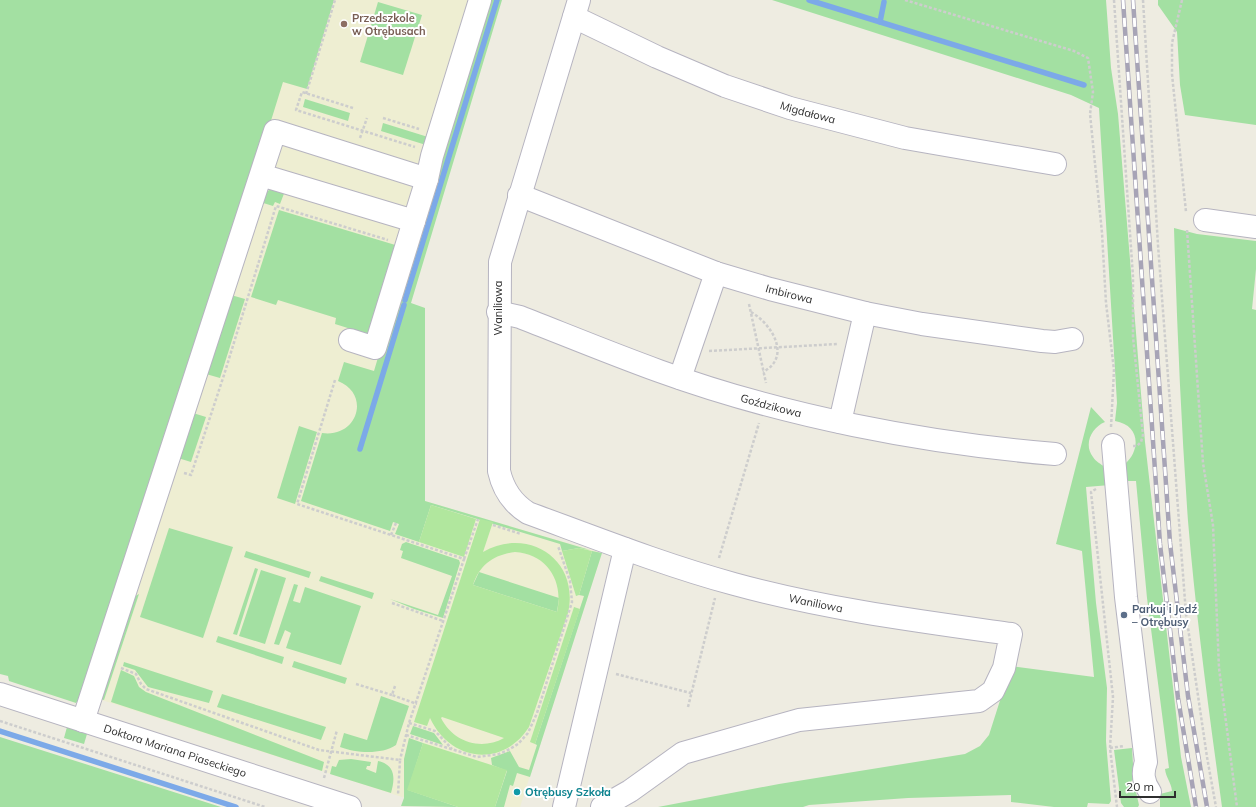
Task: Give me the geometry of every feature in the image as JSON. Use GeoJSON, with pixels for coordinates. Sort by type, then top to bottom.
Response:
{"type":"FeatureCollection","features":[{"type":"Feature","properties":{"kind":"street"},"geometry":{"type":"LineString","coordinates":[[350,340],[375,348],[480,0]]}},
{"type":"Feature","properties":{"kind":"street","name":"Migdałowa"},"geometry":{"type":"LineString","coordinates":[[577,8],[657,57],[725,86],[790,108],[905,138],[1055,164]]}},
{"type":"Feature","properties":{"kind":"street","name":"Waniliowa"},"geometry":{"type":"LineString","coordinates":[[577,8],[519,195],[500,262],[498,312],[499,471],[504,488],[512,501],[528,513],[625,549],[732,584],[839,608],[1011,634],[1004,668],[993,692],[979,701],[792,722],[683,753],[630,792],[602,807]]}},
{"type":"Feature","properties":{"kind":"street"},"geometry":{"type":"LineString","coordinates":[[83,721],[275,131],[427,179]]}},
{"type":"Feature","properties":{"kind":"street"},"geometry":{"type":"LineString","coordinates":[[261,175],[414,221]]}},
{"type":"Feature","properties":{"kind":"street","name":"Imbirowa"},"geometry":{"type":"LineString","coordinates":[[519,195],[716,273],[865,313],[922,324],[1042,341],[1055,342],[1072,339]]}},
{"type":"Feature","properties":{"kind":"street"},"geometry":{"type":"LineString","coordinates":[[1196,220],[1256,227]]}},
{"type":"Feature","properties":{"kind":"street"},"geometry":{"type":"LineString","coordinates":[[680,378],[716,273]]}},
{"type":"Feature","properties":{"kind":"street","name":"Goździkowa"},"geometry":{"type":"LineString","coordinates":[[498,312],[520,317],[659,371],[765,403],[840,422],[938,440],[1055,454]]}},
{"type":"Feature","properties":{"kind":"street"},"geometry":{"type":"LineString","coordinates":[[840,422],[865,313]]}},
{"type":"Feature","properties":{"kind":"street"},"geometry":{"type":"LineString","coordinates":[[1112,445],[1126,597],[1146,762],[1151,769],[1153,784],[1151,799]]}},
{"type":"Feature","properties":{"kind":"street"},"geometry":{"type":"LineString","coordinates":[[564,807],[625,549]]}},
{"type":"Feature","properties":{"kind":"street","name":"Doktora Mariana Piaseckiego"},"geometry":{"type":"LineString","coordinates":[[0,694],[350,807]]}},
{"type":"Feature","properties":{"kind":"path"},"geometry":{"type":"LineString","coordinates":[[306,94],[335,0]]}},
{"type":"Feature","properties":{"kind":"path"},"geometry":{"type":"LineString","coordinates":[[1112,445],[1137,446],[1141,442],[1143,435],[1133,338],[1133,277],[1114,0]]}},
{"type":"Feature","properties":{"kind":"path"},"geometry":{"type":"LineString","coordinates":[[1143,0],[1159,252],[1186,614],[1207,757],[1216,807]]}},
{"type":"Feature","properties":{"kind":"path"},"geometry":{"type":"LineString","coordinates":[[1182,0],[1172,43],[1172,74],[1196,220],[1203,463],[1213,526],[1219,668],[1237,807]]}},
{"type":"Feature","properties":{"kind":"path"},"geometry":{"type":"LineString","coordinates":[[353,108],[302,92],[296,110],[420,148]]}},
{"type":"Feature","properties":{"kind":"path"},"geometry":{"type":"LineString","coordinates":[[359,142],[367,118]]}},
{"type":"Feature","properties":{"kind":"path"},"geometry":{"type":"LineString","coordinates":[[384,118],[425,131]]}},
{"type":"Feature","properties":{"kind":"path"},"geometry":{"type":"LineString","coordinates":[[181,480],[183,472],[191,475],[276,206],[407,246]]}},
{"type":"Feature","properties":{"kind":"path"},"geometry":{"type":"LineString","coordinates":[[748,299],[766,386]]}},
{"type":"Feature","properties":{"kind":"path"},"geometry":{"type":"LineString","coordinates":[[751,312],[760,317],[771,329],[777,347],[774,362],[763,372]]}},
{"type":"Feature","properties":{"kind":"path"},"geometry":{"type":"LineString","coordinates":[[707,351],[841,343]]}},
{"type":"Feature","properties":{"kind":"path"},"geometry":{"type":"LineString","coordinates":[[335,380],[297,504],[464,559]]}},
{"type":"Feature","properties":{"kind":"path"},"geometry":{"type":"LineString","coordinates":[[717,565],[760,421]]}},
{"type":"Feature","properties":{"kind":"path"},"geometry":{"type":"LineString","coordinates":[[1116,487],[1094,489],[1091,492],[1113,697],[1110,748],[1117,807]]}},
{"type":"Feature","properties":{"kind":"path"},"geometry":{"type":"LineString","coordinates":[[398,795],[400,760],[406,736],[478,519]]}},
{"type":"Feature","properties":{"kind":"path"},"geometry":{"type":"LineString","coordinates":[[391,535],[396,522]]}},
{"type":"Feature","properties":{"kind":"path"},"geometry":{"type":"LineString","coordinates":[[493,525],[529,536]]}},
{"type":"Feature","properties":{"kind":"path"},"geometry":{"type":"LineString","coordinates":[[406,736],[477,757],[499,754],[518,744],[532,727],[572,602],[570,581],[558,545]]}},
{"type":"Feature","properties":{"kind":"path"},"geometry":{"type":"LineString","coordinates":[[688,707],[716,596]]}},
{"type":"Feature","properties":{"kind":"path"},"geometry":{"type":"LineString","coordinates":[[392,603],[443,621]]}},
{"type":"Feature","properties":{"kind":"path"},"geometry":{"type":"LineString","coordinates":[[116,674],[119,667],[133,672],[137,676],[142,686],[146,689],[319,750],[400,760]]}},
{"type":"Feature","properties":{"kind":"path"},"geometry":{"type":"LineString","coordinates":[[611,672],[691,693]]}},
{"type":"Feature","properties":{"kind":"path"},"geometry":{"type":"LineString","coordinates":[[356,684],[416,704]]}},
{"type":"Feature","properties":{"kind":"path"},"geometry":{"type":"LineString","coordinates":[[392,696],[395,686]]}},
{"type":"Feature","properties":{"kind":"path"},"geometry":{"type":"LineString","coordinates":[[0,721],[265,807]]}},
{"type":"Feature","properties":{"kind":"path"},"geometry":{"type":"LineString","coordinates":[[410,723],[435,731],[442,741],[454,750]]}},
{"type":"Feature","properties":{"kind":"path"},"geometry":{"type":"LineString","coordinates":[[322,783],[337,730]]}},
{"type":"Feature","properties":{"kind":"shaded area"},"geometry":{"type":"Polygon","coordinates":[[[304,0],[490,0],[398,300],[425,308],[425,501],[602,553],[520,807],[433,807],[83,694],[304,0]]]}},
{"type":"Feature","properties":{"kind":"green space"},"geometry":{"type":"Polygon","coordinates":[[[0,0],[334,0],[307,89],[283,82],[247,198],[83,694],[76,703],[9,681],[8,676],[0,674],[0,0]]]}},
{"type":"Feature","properties":{"kind":"green space"},"geometry":{"type":"Polygon","coordinates":[[[485,0],[502,0],[411,303],[425,308],[425,501],[590,550],[579,548],[562,551],[560,544],[431,505],[419,542],[395,534],[399,524],[393,522],[390,531],[301,501],[322,433],[334,433],[344,429],[352,422],[356,414],[357,404],[354,395],[348,387],[338,381],[344,362],[374,371],[485,0]]]}},
{"type":"Feature","properties":{"kind":"green space"},"geometry":{"type":"Polygon","coordinates":[[[772,0],[1106,0],[1111,68],[1118,114],[1145,442],[1181,757],[1191,807],[1160,807],[1160,794],[1172,791],[1165,769],[1169,768],[1147,598],[1136,481],[1128,481],[1125,479],[1125,464],[1134,452],[1135,439],[1129,427],[1123,423],[1115,421],[1117,403],[1099,108],[1071,95],[772,0]]]}},
{"type":"Feature","properties":{"kind":"green space"},"geometry":{"type":"Polygon","coordinates":[[[1158,0],[1256,0],[1256,125],[1185,115],[1180,85],[1177,32],[1158,5],[1158,0]]]}},
{"type":"Feature","properties":{"kind":"green space"},"geometry":{"type":"Polygon","coordinates":[[[378,2],[422,15],[403,75],[360,62],[378,2]]]}},
{"type":"Feature","properties":{"kind":"green space"},"geometry":{"type":"Polygon","coordinates":[[[305,99],[350,113],[348,121],[303,107],[305,99]]]}},
{"type":"Feature","properties":{"kind":"green space"},"geometry":{"type":"Polygon","coordinates":[[[383,123],[428,137],[426,145],[381,131],[383,123]]]}},
{"type":"Feature","properties":{"kind":"green space"},"geometry":{"type":"Polygon","coordinates":[[[271,189],[285,191],[280,204],[275,202],[273,206],[260,202],[266,192],[271,189]]]}},
{"type":"Feature","properties":{"kind":"green space"},"geometry":{"type":"Polygon","coordinates":[[[279,210],[402,247],[370,335],[335,324],[336,318],[278,300],[276,305],[251,297],[279,210]]]}},
{"type":"Feature","properties":{"kind":"green space"},"geometry":{"type":"Polygon","coordinates":[[[1174,228],[1197,234],[1256,241],[1256,269],[1252,309],[1256,310],[1256,807],[1222,807],[1199,629],[1188,521],[1183,448],[1174,228]]]}},
{"type":"Feature","properties":{"kind":"green space"},"geometry":{"type":"Polygon","coordinates":[[[231,295],[245,299],[220,378],[206,374],[231,295]]]}},
{"type":"Feature","properties":{"kind":"green space"},"geometry":{"type":"Polygon","coordinates":[[[1091,407],[1105,422],[1100,424],[1090,436],[1090,452],[1097,462],[1105,467],[1110,485],[1086,487],[1096,603],[1107,688],[1106,741],[1111,801],[1109,804],[1088,803],[1087,807],[1054,807],[1011,802],[1011,795],[908,798],[809,805],[803,807],[658,807],[779,784],[965,754],[980,746],[989,735],[1011,666],[1094,677],[1082,551],[1056,544],[1091,407]]]}},
{"type":"Feature","properties":{"kind":"green space"},"geometry":{"type":"Polygon","coordinates":[[[193,413],[206,417],[191,462],[178,458],[193,413]]]}},
{"type":"Feature","properties":{"kind":"green space"},"geometry":{"type":"Polygon","coordinates":[[[299,426],[317,432],[295,504],[277,498],[299,426]]]}},
{"type":"Feature","properties":{"kind":"green space"},"geometry":{"type":"Polygon","coordinates":[[[431,505],[476,519],[464,557],[419,542],[431,505]]]}},
{"type":"Feature","properties":{"kind":"green space"},"geometry":{"type":"Polygon","coordinates":[[[480,519],[493,522],[483,552],[500,545],[517,543],[533,546],[547,553],[559,564],[566,577],[570,594],[568,613],[529,727],[518,740],[505,749],[491,754],[477,754],[463,751],[450,743],[439,732],[430,718],[427,726],[414,722],[480,519]],[[515,552],[507,553],[494,558],[480,571],[473,585],[557,612],[559,601],[558,590],[551,571],[536,558],[515,552]],[[442,717],[441,718],[453,733],[468,742],[486,744],[504,738],[442,717]]]}},
{"type":"Feature","properties":{"kind":"green space"},"geometry":{"type":"Polygon","coordinates":[[[169,528],[233,547],[203,638],[140,617],[169,528]]]}},
{"type":"Feature","properties":{"kind":"green space"},"geometry":{"type":"Polygon","coordinates":[[[406,542],[459,560],[460,563],[443,618],[414,609],[390,599],[438,615],[452,576],[401,558],[403,551],[400,550],[402,544],[406,542]]]}},
{"type":"Feature","properties":{"kind":"green space"},"geometry":{"type":"Polygon","coordinates":[[[579,548],[592,551],[579,595],[576,596],[562,551],[579,548]]]}},
{"type":"Feature","properties":{"kind":"green space"},"geometry":{"type":"Polygon","coordinates":[[[246,551],[311,572],[309,578],[244,557],[246,551]]]}},
{"type":"Feature","properties":{"kind":"green space"},"geometry":{"type":"Polygon","coordinates":[[[592,551],[602,553],[530,777],[517,773],[513,786],[510,785],[504,807],[495,807],[507,771],[492,765],[491,758],[510,751],[519,767],[529,770],[537,745],[535,744],[584,596],[579,595],[592,551]]]}},
{"type":"Feature","properties":{"kind":"green space"},"geometry":{"type":"Polygon","coordinates":[[[255,568],[258,569],[237,635],[233,634],[255,568]]]}},
{"type":"Feature","properties":{"kind":"green space"},"geometry":{"type":"Polygon","coordinates":[[[261,570],[286,578],[265,644],[239,636],[261,570]]]}},
{"type":"Feature","properties":{"kind":"green space"},"geometry":{"type":"Polygon","coordinates":[[[479,572],[559,598],[557,612],[473,585],[479,572]]]}},
{"type":"Feature","properties":{"kind":"green space"},"geometry":{"type":"Polygon","coordinates":[[[321,576],[374,593],[372,599],[319,581],[321,576]]]}},
{"type":"Feature","properties":{"kind":"green space"},"geometry":{"type":"Polygon","coordinates":[[[294,584],[298,585],[293,601],[300,603],[305,587],[361,606],[341,665],[286,648],[291,633],[285,630],[279,645],[274,644],[294,584]]]}},
{"type":"Feature","properties":{"kind":"green space"},"geometry":{"type":"Polygon","coordinates":[[[139,594],[104,700],[97,698],[130,599],[139,594]]]}},
{"type":"Feature","properties":{"kind":"green space"},"geometry":{"type":"Polygon","coordinates":[[[574,607],[580,609],[535,744],[530,742],[574,607]]]}},
{"type":"Feature","properties":{"kind":"green space"},"geometry":{"type":"Polygon","coordinates":[[[218,636],[284,657],[282,664],[216,642],[218,636]]]}},
{"type":"Feature","properties":{"kind":"green space"},"geometry":{"type":"Polygon","coordinates":[[[294,661],[347,678],[345,684],[292,667],[294,661]]]}},
{"type":"Feature","properties":{"kind":"green space"},"geometry":{"type":"Polygon","coordinates":[[[124,662],[213,691],[209,703],[148,687],[135,670],[123,666],[124,662]]]}},
{"type":"Feature","properties":{"kind":"green space"},"geometry":{"type":"Polygon","coordinates":[[[121,670],[134,676],[139,687],[146,692],[324,762],[322,771],[111,702],[121,670]]]}},
{"type":"Feature","properties":{"kind":"green space"},"geometry":{"type":"Polygon","coordinates":[[[222,694],[326,727],[321,740],[217,707],[222,694]]]}},
{"type":"Feature","properties":{"kind":"green space"},"geometry":{"type":"Polygon","coordinates":[[[381,696],[409,706],[396,745],[376,752],[353,751],[340,747],[344,733],[367,740],[381,696]]]}},
{"type":"Feature","properties":{"kind":"green space"},"geometry":{"type":"Polygon","coordinates":[[[413,726],[434,733],[443,745],[410,734],[413,726]]]}},
{"type":"Feature","properties":{"kind":"green space"},"geometry":{"type":"Polygon","coordinates":[[[67,727],[87,734],[84,744],[64,738],[67,727]]]}},
{"type":"Feature","properties":{"kind":"green space"},"geometry":{"type":"Polygon","coordinates":[[[0,737],[221,807],[0,807],[0,737]]]}},
{"type":"Feature","properties":{"kind":"green space"},"geometry":{"type":"Polygon","coordinates":[[[409,738],[423,743],[408,790],[458,807],[401,806],[404,798],[404,759],[409,738]]]}},
{"type":"Feature","properties":{"kind":"green space"},"geometry":{"type":"Polygon","coordinates":[[[423,743],[507,770],[495,807],[458,807],[407,790],[423,743]]]}},
{"type":"Feature","properties":{"kind":"green space"},"geometry":{"type":"Polygon","coordinates":[[[1132,748],[1134,780],[1131,781],[1134,783],[1139,805],[1138,807],[1124,807],[1121,803],[1114,750],[1132,748]]]}},
{"type":"Feature","properties":{"kind":"green space"},"geometry":{"type":"Polygon","coordinates":[[[351,759],[371,762],[370,766],[367,766],[366,769],[376,773],[378,761],[388,766],[393,773],[391,793],[330,774],[332,766],[336,767],[339,760],[351,759]]]}},
{"type":"Feature","properties":{"kind":"waterway"},"geometry":{"type":"LineString","coordinates":[[405,300],[497,0]]}},
{"type":"Feature","properties":{"kind":"waterway"},"geometry":{"type":"LineString","coordinates":[[809,0],[1084,85]]}},
{"type":"Feature","properties":{"kind":"waterway"},"geometry":{"type":"LineString","coordinates":[[880,22],[884,2]]}},
{"type":"Feature","properties":{"kind":"waterway"},"geometry":{"type":"LineString","coordinates":[[360,449],[404,305]]}},
{"type":"Feature","properties":{"kind":"waterway"},"geometry":{"type":"LineString","coordinates":[[0,731],[236,807]]}},
{"type":"Feature","properties":{"kind":"railway"},"geometry":{"type":"LineString","coordinates":[[1123,0],[1160,544],[1178,698],[1196,807]]}},
{"type":"Feature","properties":{"kind":"railway"},"geometry":{"type":"LineString","coordinates":[[1133,0],[1170,543],[1188,696],[1207,807]]}},
{"type":"Feature","properties":{"kind":"place","name":"Przedszkole w Otrębusach"},"geometry":{"type":"Point","coordinates":[344,24]}},
{"type":"Feature","properties":{"kind":"place","name":"Parkuj i Jedź – Otrębusy"},"geometry":{"type":"Point","coordinates":[1124,615]}},
{"type":"Feature","properties":{"kind":"place","name":"Otrębusy Szkoła"},"geometry":{"type":"Point","coordinates":[517,792]}}]}
